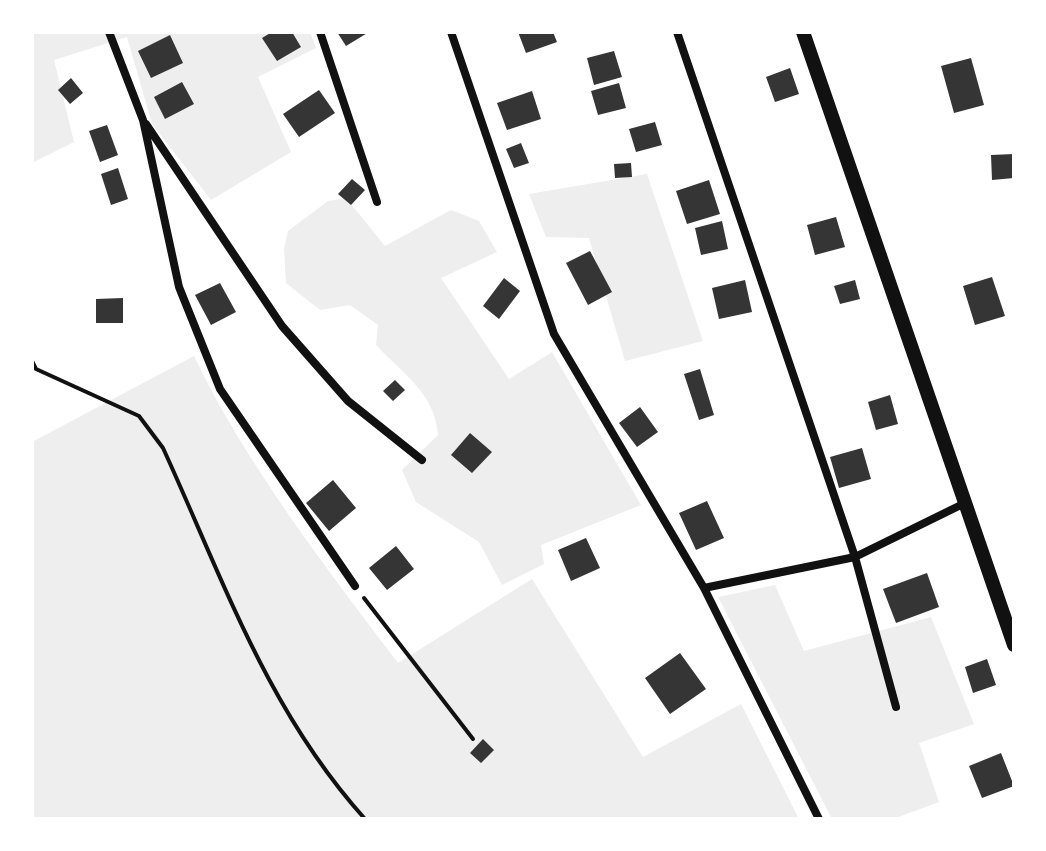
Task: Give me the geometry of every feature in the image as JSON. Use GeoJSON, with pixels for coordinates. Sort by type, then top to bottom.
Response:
{"type":"FeatureCollection","features":[{"type":"Feature","properties":{"kind":"street"},"geometry":{"type":"LineString","coordinates":[[109,32],[143,120],[179,287],[220,389],[355,586]]}},
{"type":"Feature","properties":{"kind":"street"},"geometry":{"type":"LineString","coordinates":[[320,32],[377,202]]}},
{"type":"Feature","properties":{"kind":"street"},"geometry":{"type":"LineString","coordinates":[[451,32],[554,334],[704,588],[819,819]]}},
{"type":"Feature","properties":{"kind":"street"},"geometry":{"type":"LineString","coordinates":[[677,32],[855,557],[896,707]]}},
{"type":"Feature","properties":{"kind":"street"},"geometry":{"type":"LineString","coordinates":[[803,32],[1014,645]]}},
{"type":"Feature","properties":{"kind":"street"},"geometry":{"type":"LineString","coordinates":[[143,120],[282,326],[348,401],[422,460]]}},
{"type":"Feature","properties":{"kind":"street"},"geometry":{"type":"LineString","coordinates":[[704,588],[855,557],[965,503]]}},
{"type":"Feature","properties":{"kind":"path"},"geometry":{"type":"LineString","coordinates":[[32,361],[36,369],[139,416],[163,448],[267,681],[327,776],[365,819]]}},
{"type":"Feature","properties":{"kind":"path"},"geometry":{"type":"LineString","coordinates":[[355,586],[473,739]]}},
{"type":"Feature","properties":{"kind":"shaded area"},"geometry":{"type":"Polygon","coordinates":[[[32,32],[310,32],[316,48],[258,77],[291,152],[211,200],[152,124],[127,37],[54,60],[74,142],[32,163],[32,32]]]}},
{"type":"Feature","properties":{"kind":"shaded area"},"geometry":{"type":"Polygon","coordinates":[[[647,174],[703,341],[625,361],[589,238],[546,237],[529,194],[647,174]]]}},
{"type":"Feature","properties":{"kind":"shaded area"},"geometry":{"type":"Polygon","coordinates":[[[346,198],[385,246],[451,210],[479,221],[497,252],[441,278],[509,379],[552,352],[641,505],[541,545],[544,564],[502,585],[479,542],[416,502],[402,470],[438,435],[431,407],[416,385],[376,345],[378,325],[350,305],[320,310],[286,283],[284,249],[288,231],[328,201],[346,198]]]}},
{"type":"Feature","properties":{"kind":"shaded area"},"geometry":{"type":"Polygon","coordinates":[[[194,356],[214,396],[262,475],[398,663],[532,579],[643,757],[741,704],[799,819],[32,819],[32,442],[194,356]]]}},
{"type":"Feature","properties":{"kind":"shaded area"},"geometry":{"type":"Polygon","coordinates":[[[775,585],[804,651],[931,617],[974,724],[919,743],[939,802],[893,819],[832,819],[718,597],[775,585]]]}},
{"type":"Feature","properties":{"kind":"building"},"geometry":{"type":"Polygon","coordinates":[[[272,32],[292,32],[301,47],[277,61],[262,38],[272,32]]]}},
{"type":"Feature","properties":{"kind":"building"},"geometry":{"type":"Polygon","coordinates":[[[337,32],[369,32],[346,46],[337,32]]]}},
{"type":"Feature","properties":{"kind":"building"},"geometry":{"type":"Polygon","coordinates":[[[518,32],[553,32],[557,42],[526,53],[518,32]]]}},
{"type":"Feature","properties":{"kind":"building"},"geometry":{"type":"Polygon","coordinates":[[[170,35],[183,63],[151,78],[138,51],[170,35]]]}},
{"type":"Feature","properties":{"kind":"building"},"geometry":{"type":"Polygon","coordinates":[[[614,51],[622,77],[594,85],[587,58],[614,51]]]}},
{"type":"Feature","properties":{"kind":"building"},"geometry":{"type":"Polygon","coordinates":[[[971,58],[984,105],[954,113],[941,66],[971,58]]]}},
{"type":"Feature","properties":{"kind":"building"},"geometry":{"type":"Polygon","coordinates":[[[790,68],[799,94],[775,102],[766,77],[790,68]]]}},
{"type":"Feature","properties":{"kind":"building"},"geometry":{"type":"Polygon","coordinates":[[[71,78],[83,93],[70,104],[58,90],[71,78]]]}},
{"type":"Feature","properties":{"kind":"building"},"geometry":{"type":"Polygon","coordinates":[[[182,82],[194,104],[165,119],[154,97],[182,82]]]}},
{"type":"Feature","properties":{"kind":"building"},"geometry":{"type":"Polygon","coordinates":[[[619,83],[626,108],[598,115],[591,91],[619,83]]]}},
{"type":"Feature","properties":{"kind":"building"},"geometry":{"type":"Polygon","coordinates":[[[319,90],[335,113],[299,137],[283,114],[319,90]]]}},
{"type":"Feature","properties":{"kind":"building"},"geometry":{"type":"Polygon","coordinates":[[[532,91],[541,119],[507,130],[497,103],[532,91]]]}},
{"type":"Feature","properties":{"kind":"building"},"geometry":{"type":"Polygon","coordinates":[[[655,122],[662,145],[636,152],[629,129],[655,122]]]}},
{"type":"Feature","properties":{"kind":"building"},"geometry":{"type":"Polygon","coordinates":[[[107,125],[118,155],[100,162],[89,131],[107,125]]]}},
{"type":"Feature","properties":{"kind":"building"},"geometry":{"type":"Polygon","coordinates":[[[521,143],[529,163],[514,168],[506,149],[521,143]]]}},
{"type":"Feature","properties":{"kind":"building"},"geometry":{"type":"Polygon","coordinates":[[[1014,154],[1014,178],[992,180],[991,155],[1014,154]]]}},
{"type":"Feature","properties":{"kind":"building"},"geometry":{"type":"Polygon","coordinates":[[[631,163],[632,177],[615,178],[614,164],[631,163]]]}},
{"type":"Feature","properties":{"kind":"building"},"geometry":{"type":"Polygon","coordinates":[[[118,168],[128,199],[111,205],[101,174],[118,168]]]}},
{"type":"Feature","properties":{"kind":"building"},"geometry":{"type":"Polygon","coordinates":[[[352,179],[365,190],[351,205],[338,194],[352,179]]]}},
{"type":"Feature","properties":{"kind":"building"},"geometry":{"type":"Polygon","coordinates":[[[709,180],[720,214],[687,224],[676,191],[709,180]]]}},
{"type":"Feature","properties":{"kind":"building"},"geometry":{"type":"Polygon","coordinates":[[[836,217],[845,247],[815,255],[807,225],[836,217]]]}},
{"type":"Feature","properties":{"kind":"building"},"geometry":{"type":"Polygon","coordinates":[[[722,221],[728,249],[701,255],[695,228],[722,221]]]}},
{"type":"Feature","properties":{"kind":"building"},"geometry":{"type":"Polygon","coordinates":[[[590,251],[612,292],[588,305],[566,263],[590,251]]]}},
{"type":"Feature","properties":{"kind":"building"},"geometry":{"type":"Polygon","coordinates":[[[992,277],[1005,316],[975,325],[963,286],[992,277]]]}},
{"type":"Feature","properties":{"kind":"building"},"geometry":{"type":"Polygon","coordinates":[[[504,278],[520,291],[499,319],[483,306],[504,278]]]}},
{"type":"Feature","properties":{"kind":"building"},"geometry":{"type":"Polygon","coordinates":[[[745,280],[752,312],[719,319],[712,288],[745,280]]]}},
{"type":"Feature","properties":{"kind":"building"},"geometry":{"type":"Polygon","coordinates":[[[855,280],[860,299],[840,304],[834,286],[855,280]]]}},
{"type":"Feature","properties":{"kind":"building"},"geometry":{"type":"Polygon","coordinates":[[[220,283],[236,312],[211,325],[195,295],[220,283]]]}},
{"type":"Feature","properties":{"kind":"building"},"geometry":{"type":"Polygon","coordinates":[[[123,298],[123,323],[96,323],[96,299],[123,298]]]}},
{"type":"Feature","properties":{"kind":"building"},"geometry":{"type":"Polygon","coordinates":[[[700,369],[714,415],[699,420],[684,374],[700,369]]]}},
{"type":"Feature","properties":{"kind":"building"},"geometry":{"type":"Polygon","coordinates":[[[395,380],[405,390],[393,401],[383,391],[395,380]]]}},
{"type":"Feature","properties":{"kind":"building"},"geometry":{"type":"Polygon","coordinates":[[[890,395],[898,424],[876,430],[868,402],[890,395]]]}},
{"type":"Feature","properties":{"kind":"building"},"geometry":{"type":"Polygon","coordinates":[[[640,407],[658,432],[637,447],[619,423],[640,407]]]}},
{"type":"Feature","properties":{"kind":"building"},"geometry":{"type":"Polygon","coordinates":[[[470,433],[492,452],[472,473],[451,455],[470,433]]]}},
{"type":"Feature","properties":{"kind":"building"},"geometry":{"type":"Polygon","coordinates":[[[862,448],[871,479],[839,488],[830,457],[862,448]]]}},
{"type":"Feature","properties":{"kind":"building"},"geometry":{"type":"Polygon","coordinates":[[[333,480],[356,508],[329,531],[306,503],[333,480]]]}},
{"type":"Feature","properties":{"kind":"building"},"geometry":{"type":"Polygon","coordinates":[[[707,501],[724,538],[696,550],[679,513],[707,501]]]}},
{"type":"Feature","properties":{"kind":"building"},"geometry":{"type":"Polygon","coordinates":[[[586,538],[600,568],[571,581],[558,550],[586,538]]]}},
{"type":"Feature","properties":{"kind":"building"},"geometry":{"type":"Polygon","coordinates":[[[396,546],[414,569],[387,590],[369,568],[396,546]]]}},
{"type":"Feature","properties":{"kind":"building"},"geometry":{"type":"Polygon","coordinates":[[[927,573],[939,607],[896,623],[883,589],[927,573]]]}},
{"type":"Feature","properties":{"kind":"building"},"geometry":{"type":"Polygon","coordinates":[[[680,653],[706,689],[670,714],[645,678],[680,653]]]}},
{"type":"Feature","properties":{"kind":"building"},"geometry":{"type":"Polygon","coordinates":[[[987,659],[996,685],[973,693],[965,667],[987,659]]]}},
{"type":"Feature","properties":{"kind":"building"},"geometry":{"type":"Polygon","coordinates":[[[483,739],[494,750],[481,763],[470,753],[483,739]]]}},
{"type":"Feature","properties":{"kind":"building"},"geometry":{"type":"Polygon","coordinates":[[[1001,753],[1014,786],[982,798],[969,766],[1001,753]]]}}]}
